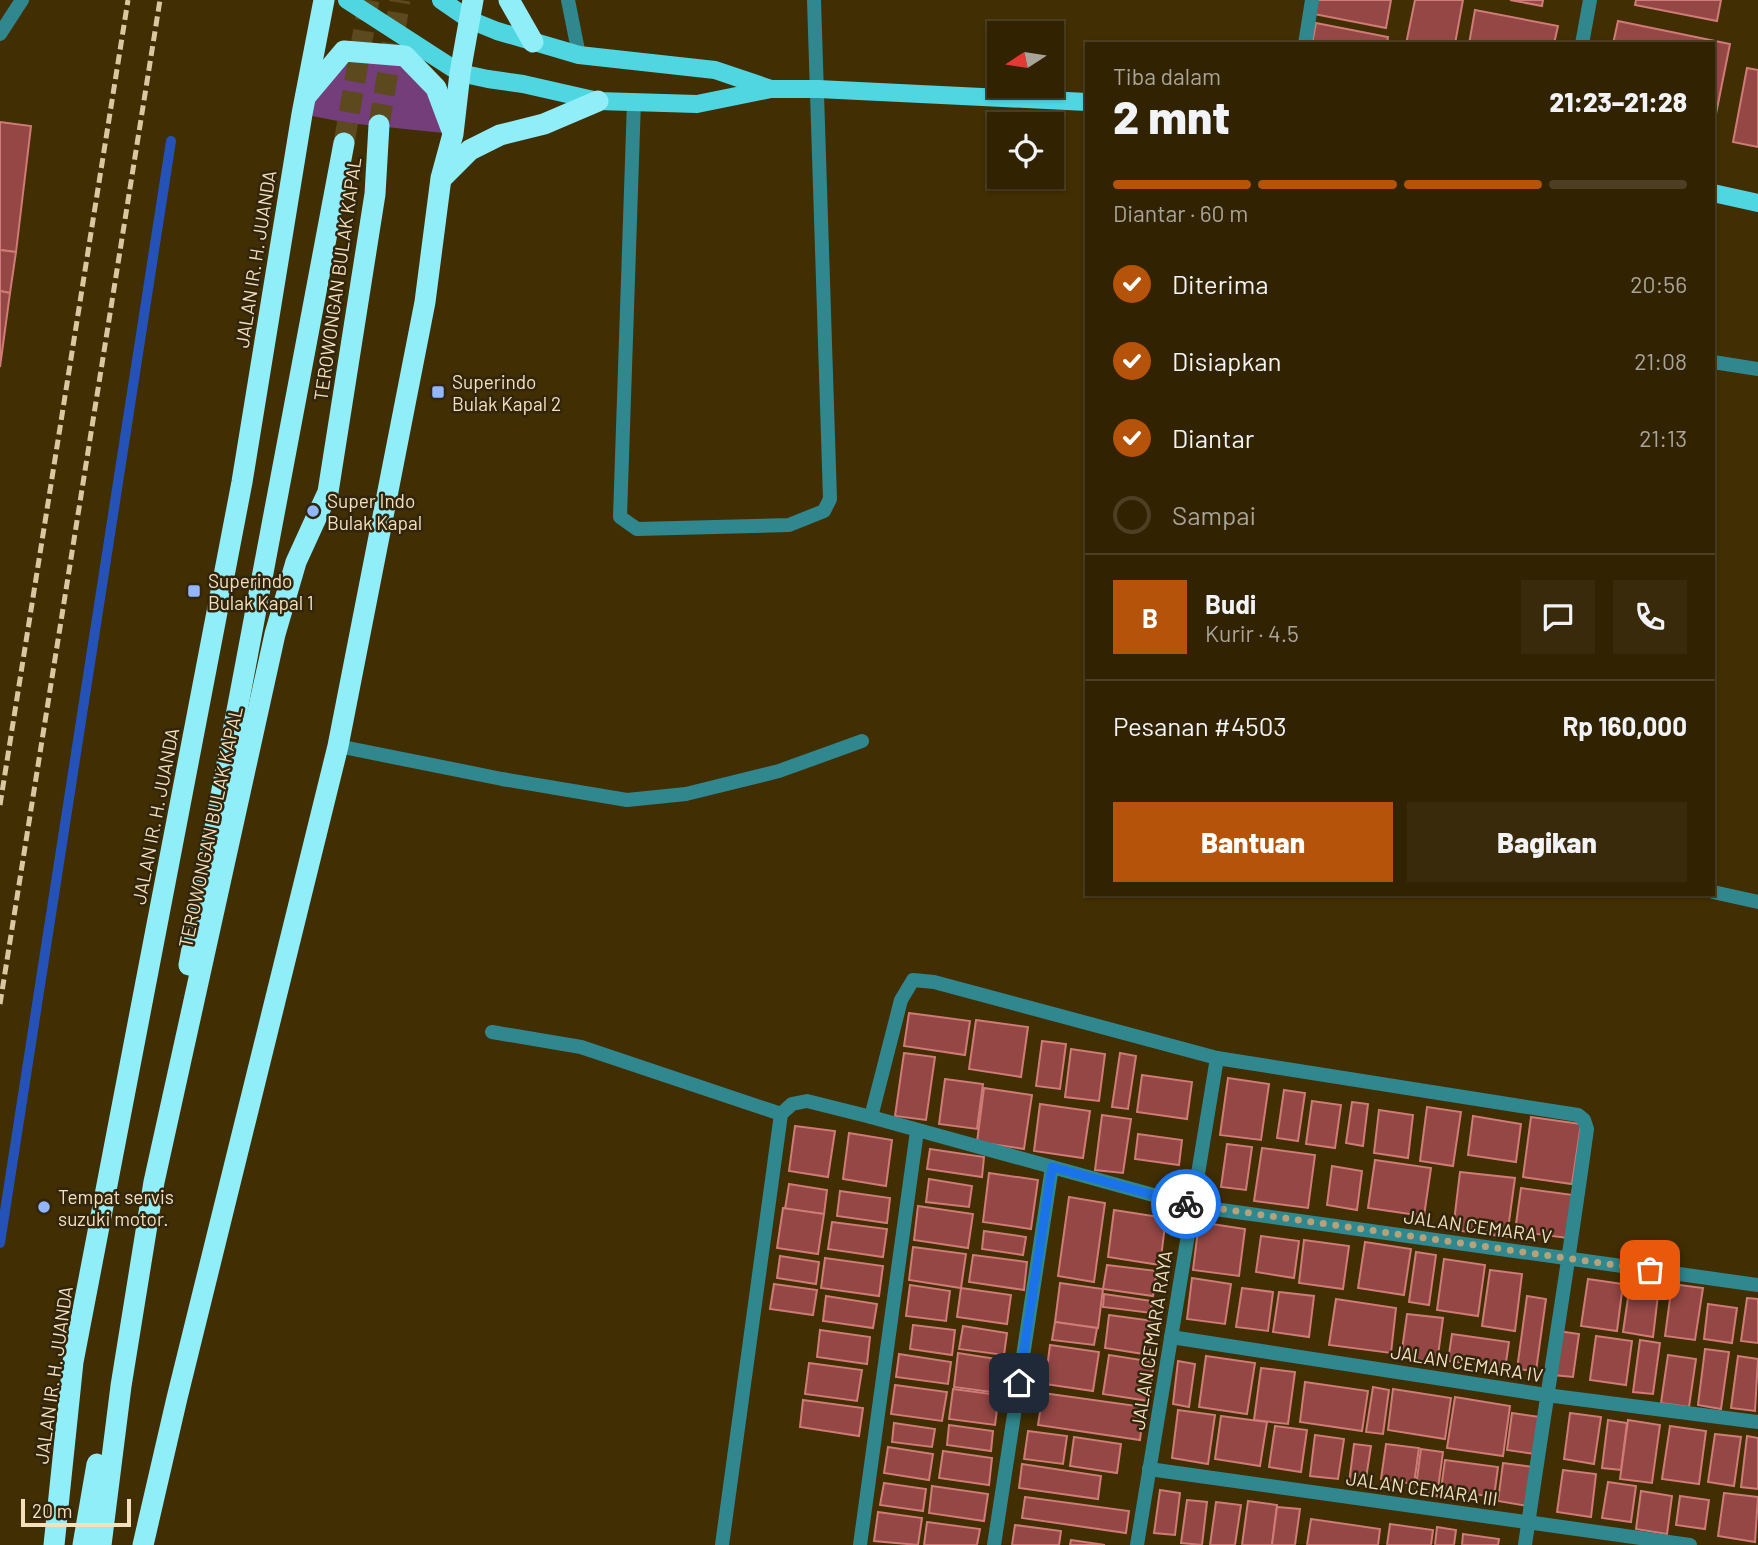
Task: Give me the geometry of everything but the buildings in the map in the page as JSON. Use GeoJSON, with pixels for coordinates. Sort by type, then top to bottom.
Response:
{"type":"FeatureCollection","features":[{"type":"Feature","properties":{"kind":"highway","name":"JALAN IR. H. JUANDA"},"geometry":{"type":"LineString","coordinates":[[54,1545],[73,1362],[237,507],[324,0]]}},
{"type":"Feature","properties":{"kind":"highway"},"geometry":{"type":"LineString","coordinates":[[509,0],[533,42]]}},
{"type":"Feature","properties":{"kind":"highway"},"geometry":{"type":"LineString","coordinates":[[143,1545],[183,1372],[338,746],[425,302],[441,178],[453,134],[471,10]]}},
{"type":"Feature","properties":{"kind":"highway"},"geometry":{"type":"LineString","coordinates":[[306,97],[344,51],[405,56],[436,88],[453,134]]}},
{"type":"Feature","properties":{"kind":"highway"},"geometry":{"type":"LineString","coordinates":[[441,178],[470,150],[500,135],[544,124],[598,101]]}},
{"type":"Feature","properties":{"kind":"highway","name":"TEROWONGAN BULAK KAPAL"},"geometry":{"type":"LineString","coordinates":[[101,1545],[121,1386],[154,1182],[275,634],[296,562],[328,492],[375,194],[379,125]]}},
{"type":"Feature","properties":{"kind":"highway","name":"TEROWONGAN BULAK KAPAL"},"geometry":{"type":"LineString","coordinates":[[83,1545],[143,1199],[154,1153],[344,144]]}},
{"type":"Feature","properties":{"kind":"main road"},"geometry":{"type":"LineString","coordinates":[[347,0],[460,73],[523,83],[598,101],[697,104],[771,89],[818,89],[1085,102]]}},
{"type":"Feature","properties":{"kind":"main road"},"geometry":{"type":"LineString","coordinates":[[441,0],[471,10],[533,42],[579,55],[715,70],[771,89]]}},
{"type":"Feature","properties":{"kind":"main road"},"geometry":{"type":"LineString","coordinates":[[1715,193],[1758,202]]}},
{"type":"Feature","properties":{"kind":"street"},"geometry":{"type":"LineString","coordinates":[[0,34],[22,0]]}},
{"type":"Feature","properties":{"kind":"street"},"geometry":{"type":"LineString","coordinates":[[568,0],[579,55]]}},
{"type":"Feature","properties":{"kind":"street"},"geometry":{"type":"LineString","coordinates":[[634,101],[620,517],[637,529],[789,525],[824,511],[830,499],[814,0]]}},
{"type":"Feature","properties":{"kind":"street"},"geometry":{"type":"LineString","coordinates":[[1305,42],[1312,0]]}},
{"type":"Feature","properties":{"kind":"street"},"geometry":{"type":"LineString","coordinates":[[1582,42],[1590,0]]}},
{"type":"Feature","properties":{"kind":"street"},"geometry":{"type":"LineString","coordinates":[[1715,362],[1758,369]]}},
{"type":"Feature","properties":{"kind":"street"},"geometry":{"type":"LineString","coordinates":[[338,746],[502,779],[627,800],[686,794],[779,771],[863,741]]}},
{"type":"Feature","properties":{"kind":"street"},"geometry":{"type":"LineString","coordinates":[[1715,892],[1758,902]]}},
{"type":"Feature","properties":{"kind":"street"},"geometry":{"type":"LineString","coordinates":[[871,1117],[901,1000],[913,980],[934,982],[1217,1058],[1577,1115],[1584,1120],[1587,1129],[1570,1258],[1546,1395],[1525,1545]]}},
{"type":"Feature","properties":{"kind":"street"},"geometry":{"type":"LineString","coordinates":[[492,1032],[581,1046],[781,1114],[722,1545]]}},
{"type":"Feature","properties":{"kind":"street","name":"JALAN CEMARA RAYA"},"geometry":{"type":"LineString","coordinates":[[1137,1545],[1217,1058]]}},
{"type":"Feature","properties":{"kind":"street","name":"JALAN CEMARA V"},"geometry":{"type":"LineString","coordinates":[[781,1114],[792,1104],[807,1101],[1193,1206],[1758,1285]]}},
{"type":"Feature","properties":{"kind":"street"},"geometry":{"type":"LineString","coordinates":[[860,1545],[917,1131]]}},
{"type":"Feature","properties":{"kind":"street"},"geometry":{"type":"LineString","coordinates":[[994,1545],[1052,1167]]}},
{"type":"Feature","properties":{"kind":"street","name":"JALAN CEMARA IV"},"geometry":{"type":"LineString","coordinates":[[1171,1337],[1546,1395],[1758,1422]]}},
{"type":"Feature","properties":{"kind":"street","name":"JALAN CEMARA III"},"geometry":{"type":"LineString","coordinates":[[1149,1469],[1690,1545]]}},
{"type":"Feature","properties":{"kind":"shaded area"},"geometry":{"type":"Polygon","coordinates":[[[344,51],[405,56],[453,134],[348,123],[302,114],[344,51]]]}},
{"type":"Feature","properties":{"kind":"waterway"},"geometry":{"type":"LineString","coordinates":[[0,1243],[171,141]]}},
{"type":"Feature","properties":{"kind":"tunnel"},"geometry":{"type":"LineString","coordinates":[[344,143],[369,0]]}},
{"type":"Feature","properties":{"kind":"tunnel"},"geometry":{"type":"LineString","coordinates":[[379,125],[400,0]]}},
{"type":"Feature","properties":{"kind":"railway"},"geometry":{"type":"LineString","coordinates":[[0,805],[128,0]]}},
{"type":"Feature","properties":{"kind":"railway"},"geometry":{"type":"LineString","coordinates":[[0,1004],[160,0]]}},
{"type":"Feature","properties":{"kind":"way so far"},"geometry":{"type":"LineString","coordinates":[[1186,1204],[1650,1270]]}},
{"type":"Feature","properties":{"kind":"place","name":"Superindo Bulak Kapal 2"},"geometry":{"type":"Point","coordinates":[438,392]}},
{"type":"Feature","properties":{"kind":"place","name":"Super Indo Bulak Kapal"},"geometry":{"type":"Point","coordinates":[313,511]}},
{"type":"Feature","properties":{"kind":"place","name":"Superindo Bulak Kapal 1"},"geometry":{"type":"Point","coordinates":[194,591]}},
{"type":"Feature","properties":{"kind":"place","name":"Tempat servis suzuki motor."},"geometry":{"type":"Point","coordinates":[44,1207]}},
{"type":"Feature","properties":{"kind":"route"},"geometry":{"type":"LineString","coordinates":[[1019,1383],[1052,1167],[1186,1204]]}}]}
